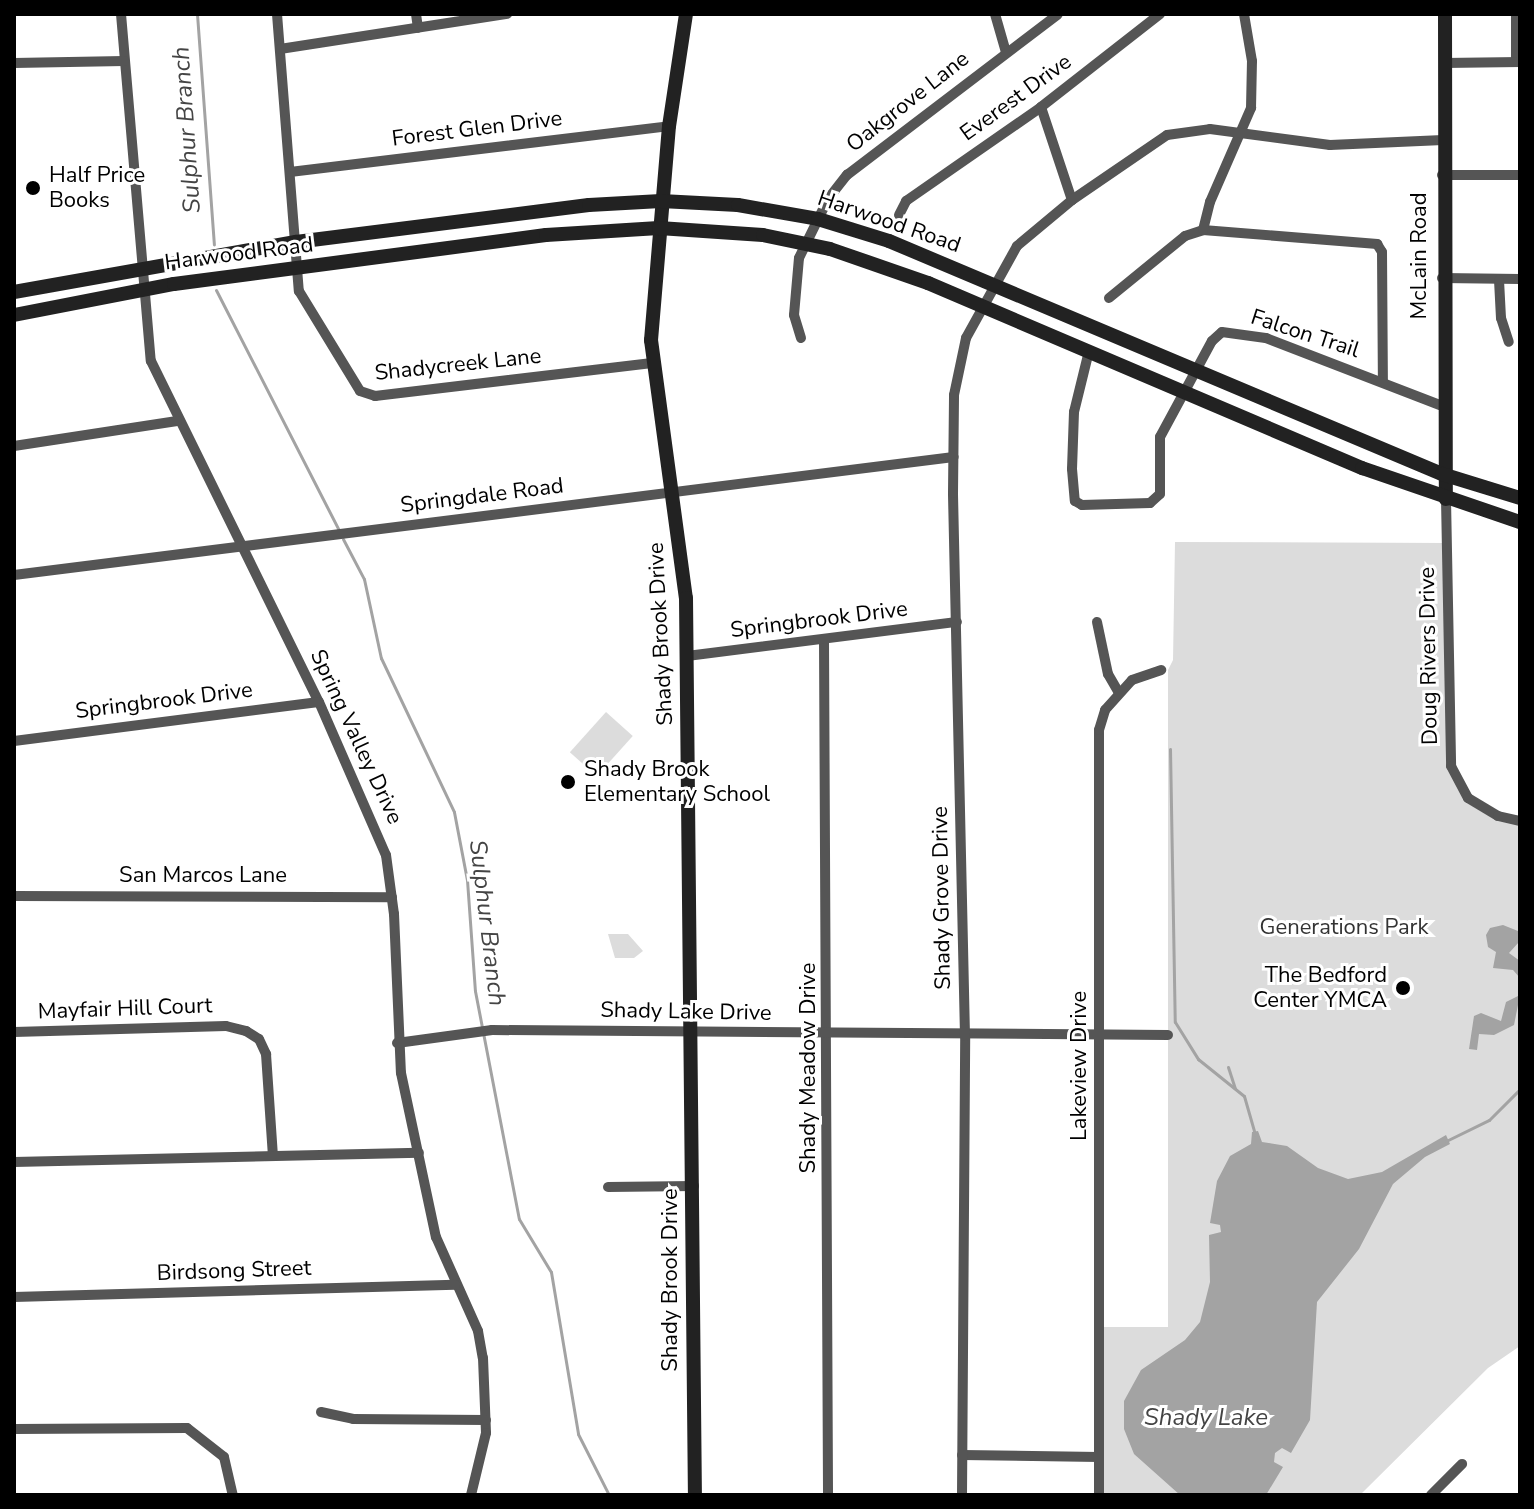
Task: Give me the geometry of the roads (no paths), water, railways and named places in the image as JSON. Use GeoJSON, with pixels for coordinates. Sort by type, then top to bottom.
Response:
{"type":"FeatureCollection","features":[{"type":"Feature","properties":{"kind":"main road","name":"Shady Brook Drive"},"geometry":{"type":"LineString","coordinates":[[686,14],[661,201],[652,363],[683,566],[687,656],[694,1031],[695,1495]]}},
{"type":"Feature","properties":{"kind":"main road","name":"McLain Road"},"geometry":{"type":"LineString","coordinates":[[1445,14],[1442,474],[1446,499]]}},
{"type":"Feature","properties":{"kind":"main road","name":"Harwood Road"},"geometry":{"type":"LineString","coordinates":[[14,292],[139,267],[296,242],[661,201],[738,205],[818,219],[889,241],[1442,474],[1520,498]]}},
{"type":"Feature","properties":{"kind":"main road","name":"Harwood Road"},"geometry":{"type":"LineString","coordinates":[[14,315],[141,290],[546,235],[659,228],[709,229],[806,243],[881,265],[1446,499],[1520,522]]}},
{"type":"Feature","properties":{"kind":"street","name":"Spring Valley Drive"},"geometry":{"type":"LineString","coordinates":[[121,14],[139,267],[151,361],[177,421],[244,545],[379,833],[392,897],[397,1043],[436,1237],[478,1331],[486,1420],[484,1457],[471,1495]]}},
{"type":"Feature","properties":{"kind":"street"},"geometry":{"type":"LineString","coordinates":[[277,14],[296,269]]}},
{"type":"Feature","properties":{"kind":"street"},"geometry":{"type":"LineString","coordinates":[[416,14],[418,28]]}},
{"type":"Feature","properties":{"kind":"street"},"geometry":{"type":"LineString","coordinates":[[280,49],[507,14]]}},
{"type":"Feature","properties":{"kind":"street"},"geometry":{"type":"LineString","coordinates":[[995,14],[1006,52]]}},
{"type":"Feature","properties":{"kind":"street","name":"Oakgrove Lane"},"geometry":{"type":"LineString","coordinates":[[801,338],[794,315],[795,292],[806,243],[818,219],[861,162],[1058,14]]}},
{"type":"Feature","properties":{"kind":"street","name":"Everest Drive"},"geometry":{"type":"LineString","coordinates":[[899,215],[906,201],[1041,107],[1160,14]]}},
{"type":"Feature","properties":{"kind":"street"},"geometry":{"type":"LineString","coordinates":[[1444,63],[1518,62],[1516,14]]}},
{"type":"Feature","properties":{"kind":"street"},"geometry":{"type":"LineString","coordinates":[[1203,230],[1253,91],[1245,16]]}},
{"type":"Feature","properties":{"kind":"street"},"geometry":{"type":"LineString","coordinates":[[14,63],[124,61]]}},
{"type":"Feature","properties":{"kind":"street"},"geometry":{"type":"LineString","coordinates":[[1041,107],[1072,200]]}},
{"type":"Feature","properties":{"kind":"street","name":"Forest Glen Drive"},"geometry":{"type":"LineString","coordinates":[[290,172],[669,126]]}},
{"type":"Feature","properties":{"kind":"street","name":"Shady Grove Drive"},"geometry":{"type":"LineString","coordinates":[[962,1495],[965,1036],[954,457],[957,380],[980,305],[1017,246],[1072,200],[1167,135],[1191,129],[1330,145],[1443,140]]}},
{"type":"Feature","properties":{"kind":"street"},"geometry":{"type":"LineString","coordinates":[[1442,175],[1520,175]]}},
{"type":"Feature","properties":{"kind":"street"},"geometry":{"type":"LineString","coordinates":[[1109,298],[1185,236],[1203,230],[1377,244],[1382,252],[1383,382]]}},
{"type":"Feature","properties":{"kind":"street","name":"Shadycreek Lane"},"geometry":{"type":"LineString","coordinates":[[296,269],[304,303],[354,384],[366,394],[652,363]]}},
{"type":"Feature","properties":{"kind":"street"},"geometry":{"type":"LineString","coordinates":[[1442,278],[1520,279]]}},
{"type":"Feature","properties":{"kind":"street"},"geometry":{"type":"LineString","coordinates":[[1499,280],[1501,318],[1509,342]]}},
{"type":"Feature","properties":{"kind":"street","name":"Falcon Trail"},"geometry":{"type":"LineString","coordinates":[[1089,351],[1074,412],[1072,469],[1075,501],[1082,505],[1150,503],[1160,494],[1160,437],[1187,394],[1216,336],[1231,331],[1266,338],[1442,406]]}},
{"type":"Feature","properties":{"kind":"street"},"geometry":{"type":"LineString","coordinates":[[14,446],[177,421]]}},
{"type":"Feature","properties":{"kind":"street","name":"Springdale Road"},"geometry":{"type":"LineString","coordinates":[[14,575],[954,457]]}},
{"type":"Feature","properties":{"kind":"street","name":"Doug Rivers Drive"},"geometry":{"type":"LineString","coordinates":[[1446,499],[1451,766],[1468,798],[1498,816],[1520,821]]}},
{"type":"Feature","properties":{"kind":"street","name":"Springbrook Drive"},"geometry":{"type":"LineString","coordinates":[[687,656],[957,622]]}},
{"type":"Feature","properties":{"kind":"street"},"geometry":{"type":"LineString","coordinates":[[1097,622],[1108,674],[1119,693]]}},
{"type":"Feature","properties":{"kind":"street","name":"Shady Meadow Drive"},"geometry":{"type":"LineString","coordinates":[[824,640],[830,1035],[828,1495]]}},
{"type":"Feature","properties":{"kind":"street","name":"Lakeview Drive"},"geometry":{"type":"LineString","coordinates":[[1099,1495],[1099,730],[1105,710],[1119,693],[1142,675],[1161,670]]}},
{"type":"Feature","properties":{"kind":"street","name":"Springbrook Drive"},"geometry":{"type":"LineString","coordinates":[[14,741],[319,702]]}},
{"type":"Feature","properties":{"kind":"street","name":"San Marcos Lane"},"geometry":{"type":"LineString","coordinates":[[14,896],[392,897]]}},
{"type":"Feature","properties":{"kind":"street","name":"Mayfair Hill Court"},"geometry":{"type":"LineString","coordinates":[[14,1032],[226,1026],[246,1031],[259,1039],[266,1054],[273,1156]]}},
{"type":"Feature","properties":{"kind":"street","name":"Shady Lake Drive"},"geometry":{"type":"LineString","coordinates":[[397,1043],[492,1030],[1101,1038],[1168,1035]]}},
{"type":"Feature","properties":{"kind":"street"},"geometry":{"type":"LineString","coordinates":[[14,1162],[419,1153]]}},
{"type":"Feature","properties":{"kind":"street"},"geometry":{"type":"LineString","coordinates":[[608,1187],[694,1186]]}},
{"type":"Feature","properties":{"kind":"street","name":"Birdsong Street"},"geometry":{"type":"LineString","coordinates":[[14,1297],[455,1285]]}},
{"type":"Feature","properties":{"kind":"street"},"geometry":{"type":"LineString","coordinates":[[321,1412],[353,1419],[486,1420]]}},
{"type":"Feature","properties":{"kind":"street"},"geometry":{"type":"LineString","coordinates":[[14,1429],[187,1428],[224,1457],[233,1495]]}},
{"type":"Feature","properties":{"kind":"street"},"geometry":{"type":"LineString","coordinates":[[962,1455],[1099,1457]]}},
{"type":"Feature","properties":{"kind":"street"},"geometry":{"type":"LineString","coordinates":[[1431,1495],[1462,1464]]}},
{"type":"Feature","properties":{"kind":"water"},"geometry":{"type":"Polygon","coordinates":[[[1503,925],[1518,931],[1519,942],[1509,953],[1520,961],[1520,978],[1513,970],[1493,968],[1496,952],[1488,947],[1486,935],[1490,928],[1503,925]]]}},
{"type":"Feature","properties":{"kind":"water"},"geometry":{"type":"Polygon","coordinates":[[[1520,995],[1514,1025],[1494,1035],[1479,1034],[1477,1050],[1469,1049],[1474,1016],[1481,1013],[1501,1021],[1506,1002],[1520,995]]]}},
{"type":"Feature","properties":{"kind":"water","name":"Shady Lake"},"geometry":{"type":"Polygon","coordinates":[[[1258,1131],[1262,1142],[1287,1146],[1318,1168],[1348,1179],[1382,1172],[1446,1135],[1450,1144],[1425,1157],[1393,1184],[1359,1249],[1317,1302],[1310,1420],[1291,1453],[1282,1448],[1275,1453],[1274,1462],[1283,1467],[1266,1495],[1180,1495],[1134,1454],[1124,1429],[1124,1401],[1141,1370],[1185,1340],[1200,1322],[1210,1282],[1209,1235],[1221,1232],[1220,1225],[1210,1223],[1217,1181],[1230,1156],[1251,1144],[1252,1132],[1258,1131]]]}},
{"type":"Feature","properties":{"kind":"waterway","name":"Sulphur Branch"},"geometry":{"type":"LineString","coordinates":[[197,14],[214,244]]}},
{"type":"Feature","properties":{"kind":"waterway","name":"Sulphur Branch"},"geometry":{"type":"LineString","coordinates":[[216,290],[340,532]]}},
{"type":"Feature","properties":{"kind":"waterway","name":"Sulphur Branch"},"geometry":{"type":"LineString","coordinates":[[343,539],[364,579],[381,658],[454,812],[467,880],[475,991],[519,1219],[551,1272],[578,1434],[609,1495]]}},
{"type":"Feature","properties":{"kind":"waterway"},"geometry":{"type":"LineString","coordinates":[[1170,749],[1175,1022],[1198,1059],[1244,1096],[1255,1134]]}},
{"type":"Feature","properties":{"kind":"waterway"},"geometry":{"type":"LineString","coordinates":[[1228,1067],[1235,1088]]}},
{"type":"Feature","properties":{"kind":"waterway"},"geometry":{"type":"LineString","coordinates":[[1446,1141],[1489,1120],[1520,1089]]}},
{"type":"Feature","properties":{"kind":"place","name":"Half Price Books"},"geometry":{"type":"Point","coordinates":[33,188]}},
{"type":"Feature","properties":{"kind":"place","name":"Shady Brook Elementary School"},"geometry":{"type":"Point","coordinates":[568,782]}},
{"type":"Feature","properties":{"kind":"place","name":"The Bedford Center YMCA"},"geometry":{"type":"Point","coordinates":[1403,988]}},
{"type":"Feature","properties":{"kind":"park label","name":"Generations Park"},"geometry":{"type":"Point","coordinates":[1344,928]}}]}
